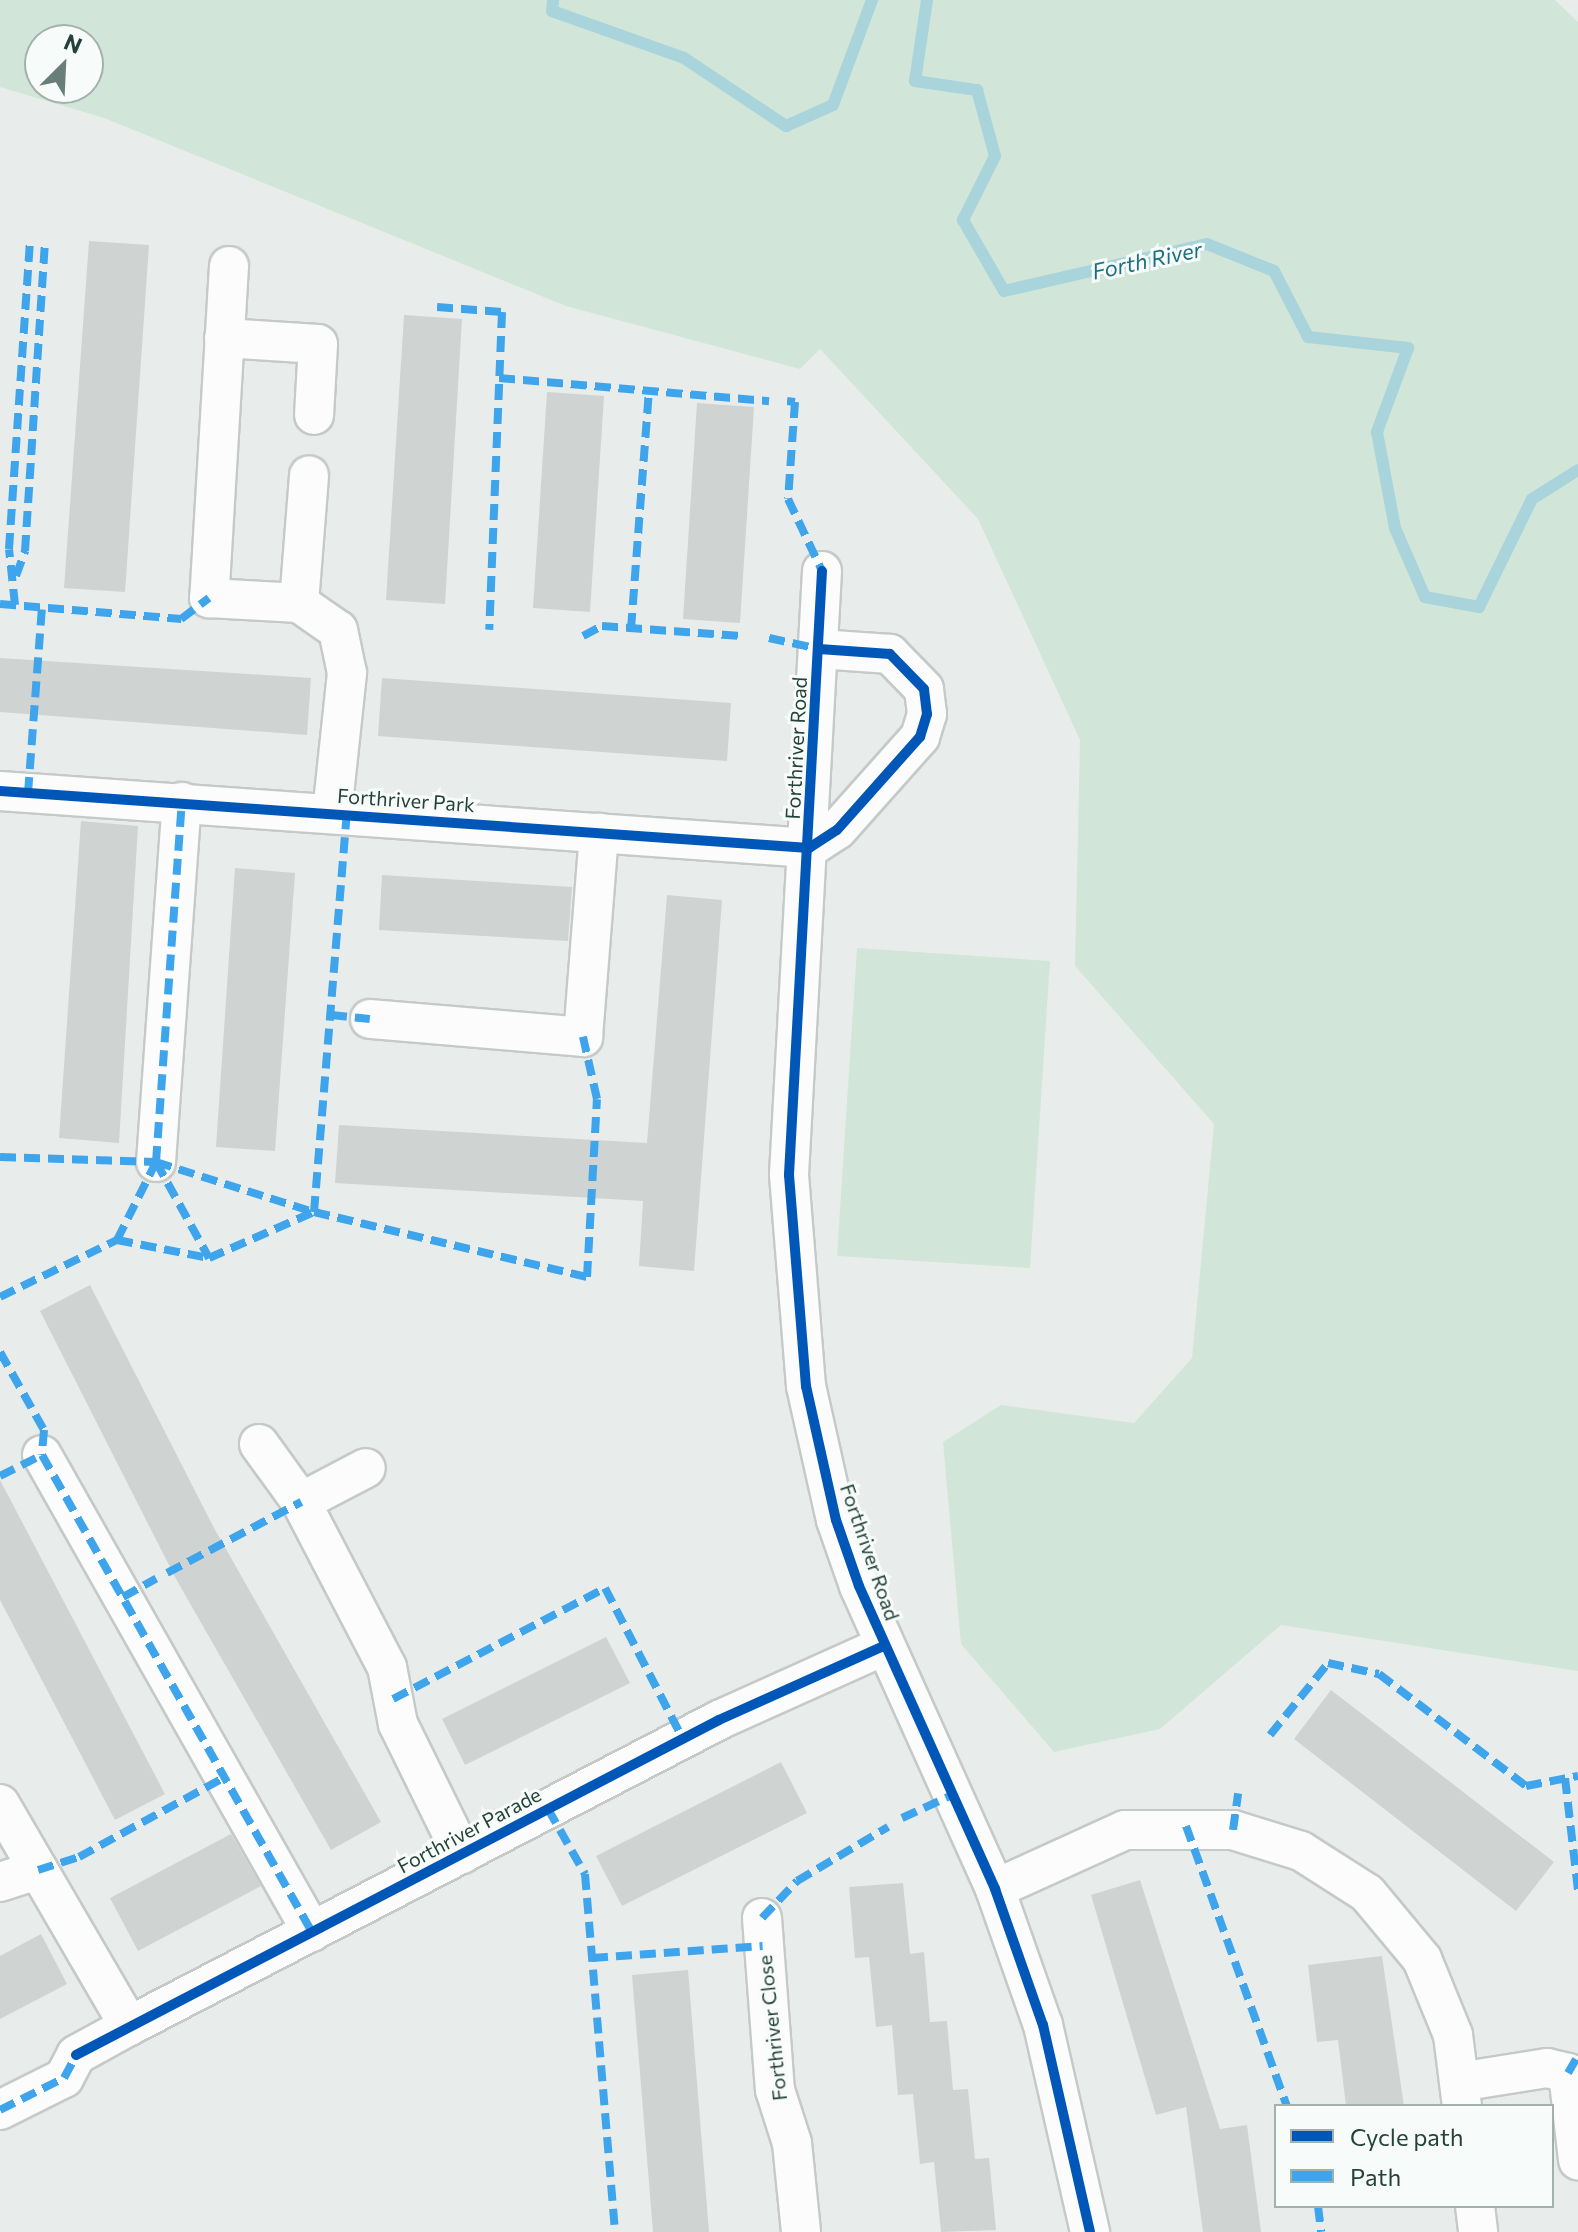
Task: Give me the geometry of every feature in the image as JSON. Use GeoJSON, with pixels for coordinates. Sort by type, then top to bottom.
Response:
{"type":"FeatureCollection","features":[{"type":"Feature","properties":{"kind":"street"},"geometry":{"type":"LineString","coordinates":[[229,266],[209,598],[299,603],[309,475]]}},
{"type":"Feature","properties":{"kind":"street"},"geometry":{"type":"LineString","coordinates":[[224,338],[318,344],[314,415]]}},
{"type":"Feature","properties":{"kind":"street","name":"Forthriver Road"},"geometry":{"type":"LineString","coordinates":[[822,571],[789,1175],[800,1335],[836,1520],[884,1646],[995,1889],[1047,2039],[1090,2232]]}},
{"type":"Feature","properties":{"kind":"street","name":"Forthriver Park"},"geometry":{"type":"LineString","coordinates":[[299,603],[323,615],[348,652],[332,813]]}},
{"type":"Feature","properties":{"kind":"street","name":"Forthriver Road"},"geometry":{"type":"LineString","coordinates":[[809,848],[837,830],[920,737],[927,714],[924,689],[890,654],[819,649]]}},
{"type":"Feature","properties":{"kind":"street","name":"Forthriver Park"},"geometry":{"type":"LineString","coordinates":[[0,791],[809,848]]}},
{"type":"Feature","properties":{"kind":"street"},"geometry":{"type":"LineString","coordinates":[[156,1162],[182,802]]}},
{"type":"Feature","properties":{"kind":"street"},"geometry":{"type":"LineString","coordinates":[[370,1019],[583,1037],[599,833]]}},
{"type":"Feature","properties":{"kind":"street","name":"Forthriver Parade"},"geometry":{"type":"LineString","coordinates":[[259,1444],[301,1502],[387,1667],[398,1724],[462,1854]]}},
{"type":"Feature","properties":{"kind":"street"},"geometry":{"type":"LineString","coordinates":[[42,1455],[312,1932]]}},
{"type":"Feature","properties":{"kind":"street"},"geometry":{"type":"LineString","coordinates":[[301,1502],[366,1468]]}},
{"type":"Feature","properties":{"kind":"street","name":"Forthriver Parade"},"geometry":{"type":"LineString","coordinates":[[0,2110],[64,2078],[76,2055],[129,2026],[719,1720],[884,1646]]}},
{"type":"Feature","properties":{"kind":"street"},"geometry":{"type":"LineString","coordinates":[[0,1804],[129,2026]]}},
{"type":"Feature","properties":{"kind":"street"},"geometry":{"type":"LineString","coordinates":[[995,1889],[1125,1830],[1233,1830],[1301,1851],[1367,1893],[1422,1959],[1449,2024],[1460,2094],[1547,2068],[1568,2073],[1578,2160]]}},
{"type":"Feature","properties":{"kind":"street"},"geometry":{"type":"LineString","coordinates":[[0,1882],[38,1870]]}},
{"type":"Feature","properties":{"kind":"street","name":"Forthriver Close"},"geometry":{"type":"LineString","coordinates":[[762,1918],[775,2090],[792,2143],[801,2232]]}},
{"type":"Feature","properties":{"kind":"street"},"geometry":{"type":"LineString","coordinates":[[1475,2208],[1478,2232]]}},
{"type":"Feature","properties":{"kind":"green space"},"geometry":{"type":"Polygon","coordinates":[[[0,0],[1555,0],[1578,22],[1578,1671],[1281,1625],[1160,1729],[1054,1752],[961,1644],[943,1442],[1001,1405],[1134,1423],[1192,1358],[1214,1124],[1075,966],[1080,740],[978,519],[820,349],[800,369],[566,306],[104,118],[57,104],[104,104],[104,24],[24,24],[24,94],[0,87],[0,0]]]}},
{"type":"Feature","properties":{"kind":"green space"},"geometry":{"type":"Polygon","coordinates":[[[857,948],[1050,961],[1030,1268],[837,1256],[857,948]]]}},
{"type":"Feature","properties":{"kind":"building"},"geometry":{"type":"Polygon","coordinates":[[[89,241],[149,245],[125,592],[64,588],[89,241]]]}},
{"type":"Feature","properties":{"kind":"building"},"geometry":{"type":"Polygon","coordinates":[[[404,315],[462,319],[445,604],[386,600],[404,315]]]}},
{"type":"Feature","properties":{"kind":"building"},"geometry":{"type":"Polygon","coordinates":[[[547,392],[604,396],[590,612],[533,608],[547,392]]]}},
{"type":"Feature","properties":{"kind":"building"},"geometry":{"type":"Polygon","coordinates":[[[697,403],[754,407],[740,623],[683,619],[697,403]]]}},
{"type":"Feature","properties":{"kind":"building"},"geometry":{"type":"Polygon","coordinates":[[[0,658],[311,678],[307,735],[0,712],[0,658]]]}},
{"type":"Feature","properties":{"kind":"building"},"geometry":{"type":"Polygon","coordinates":[[[382,678],[731,703],[727,761],[378,736],[382,678]]]}},
{"type":"Feature","properties":{"kind":"building"},"geometry":{"type":"Polygon","coordinates":[[[81,821],[138,826],[119,1143],[59,1138],[81,821]]]}},
{"type":"Feature","properties":{"kind":"building"},"geometry":{"type":"Polygon","coordinates":[[[235,868],[295,873],[275,1151],[216,1147],[235,868]]]}},
{"type":"Feature","properties":{"kind":"building"},"geometry":{"type":"Polygon","coordinates":[[[382,875],[572,887],[568,941],[379,930],[382,875]]]}},
{"type":"Feature","properties":{"kind":"building"},"geometry":{"type":"Polygon","coordinates":[[[667,895],[722,900],[694,1271],[639,1266],[643,1201],[335,1183],[339,1125],[647,1143],[667,895]]]}},
{"type":"Feature","properties":{"kind":"building"},"geometry":{"type":"Polygon","coordinates":[[[90,1285],[214,1528],[381,1822],[331,1850],[176,1579],[40,1311],[90,1285]]]}},
{"type":"Feature","properties":{"kind":"building"},"geometry":{"type":"Polygon","coordinates":[[[0,1480],[165,1794],[115,1820],[0,1600],[0,1480]]]}},
{"type":"Feature","properties":{"kind":"building"},"geometry":{"type":"Polygon","coordinates":[[[606,1637],[630,1683],[465,1765],[442,1719],[606,1637]]]}},
{"type":"Feature","properties":{"kind":"building"},"geometry":{"type":"Polygon","coordinates":[[[1331,1690],[1554,1862],[1516,1911],[1294,1739],[1331,1690]]]}},
{"type":"Feature","properties":{"kind":"building"},"geometry":{"type":"Polygon","coordinates":[[[781,1762],[807,1813],[622,1906],[596,1856],[781,1762]]]}},
{"type":"Feature","properties":{"kind":"building"},"geometry":{"type":"Polygon","coordinates":[[[231,1834],[261,1886],[138,1951],[110,1898],[231,1834]]]}},
{"type":"Feature","properties":{"kind":"building"},"geometry":{"type":"Polygon","coordinates":[[[1140,1880],[1220,2129],[1247,2125],[1261,2232],[1203,2232],[1186,2107],[1156,2115],[1091,1895],[1140,1880]]]}},
{"type":"Feature","properties":{"kind":"building"},"geometry":{"type":"Polygon","coordinates":[[[903,1883],[910,1954],[924,1952],[930,2022],[947,2021],[953,2090],[968,2089],[975,2159],[989,2158],[996,2230],[941,2232],[934,2162],[920,2164],[913,2094],[898,2095],[892,2025],[876,2027],[869,1957],[855,1958],[849,1887],[903,1883]]]}},
{"type":"Feature","properties":{"kind":"building"},"geometry":{"type":"Polygon","coordinates":[[[41,1934],[67,1984],[0,2019],[0,1956],[41,1934]]]}},
{"type":"Feature","properties":{"kind":"building"},"geometry":{"type":"Polygon","coordinates":[[[1382,1956],[1404,2104],[1346,2104],[1338,2040],[1317,2042],[1308,1965],[1382,1956]]]}},
{"type":"Feature","properties":{"kind":"building"},"geometry":{"type":"Polygon","coordinates":[[[688,1970],[709,2232],[653,2232],[632,1975],[688,1970]]]}},
{"type":"Feature","properties":{"kind":"waterway","name":"Forth River"},"geometry":{"type":"LineString","coordinates":[[553,0],[552,11],[684,58],[786,126],[833,105],[872,0]]}},
{"type":"Feature","properties":{"kind":"waterway","name":"Forth River"},"geometry":{"type":"LineString","coordinates":[[927,0],[915,81],[977,90],[995,156],[963,220],[1004,291],[1207,244],[1274,271],[1308,337],[1408,348],[1377,432],[1395,528],[1425,597],[1479,607],[1532,499],[1578,470]]}},
{"type":"Feature","properties":{"kind":"marked path"},"geometry":{"type":"LineString","coordinates":[[15,605],[9,549],[30,241]]}},
{"type":"Feature","properties":{"kind":"marked path"},"geometry":{"type":"LineString","coordinates":[[16,576],[25,551],[45,241]]}},
{"type":"Feature","properties":{"kind":"marked path"},"geometry":{"type":"LineString","coordinates":[[437,307],[502,312],[489,630]]}},
{"type":"Feature","properties":{"kind":"marked path"},"geometry":{"type":"LineString","coordinates":[[499,378],[769,401]]}},
{"type":"Feature","properties":{"kind":"marked path"},"geometry":{"type":"LineString","coordinates":[[631,629],[649,391]]}},
{"type":"Feature","properties":{"kind":"marked path"},"geometry":{"type":"LineString","coordinates":[[787,401],[795,402],[788,499],[822,571]]}},
{"type":"Feature","properties":{"kind":"marked path"},"geometry":{"type":"LineString","coordinates":[[0,604],[181,619],[209,598]]}},
{"type":"Feature","properties":{"kind":"marked path"},"geometry":{"type":"LineString","coordinates":[[28,793],[42,608]]}},
{"type":"Feature","properties":{"kind":"marked path"},"geometry":{"type":"LineString","coordinates":[[583,636],[602,626],[741,636]]}},
{"type":"Feature","properties":{"kind":"marked path"},"geometry":{"type":"LineString","coordinates":[[769,638],[819,649]]}},
{"type":"Feature","properties":{"kind":"marked path"},"geometry":{"type":"LineString","coordinates":[[117,1240],[156,1162],[182,802]]}},
{"type":"Feature","properties":{"kind":"marked path"},"geometry":{"type":"LineString","coordinates":[[0,1297],[117,1240],[209,1258],[314,1212],[347,814]]}},
{"type":"Feature","properties":{"kind":"marked path"},"geometry":{"type":"LineString","coordinates":[[331,1015],[370,1019]]}},
{"type":"Feature","properties":{"kind":"marked path"},"geometry":{"type":"LineString","coordinates":[[0,1157],[156,1162],[314,1212],[587,1277],[597,1099],[583,1037]]}},
{"type":"Feature","properties":{"kind":"marked path"},"geometry":{"type":"LineString","coordinates":[[156,1162],[209,1258]]}},
{"type":"Feature","properties":{"kind":"marked path"},"geometry":{"type":"LineString","coordinates":[[0,1352],[44,1430],[42,1455],[312,1932]]}},
{"type":"Feature","properties":{"kind":"marked path"},"geometry":{"type":"LineString","coordinates":[[0,1476],[42,1455]]}},
{"type":"Feature","properties":{"kind":"marked path"},"geometry":{"type":"LineString","coordinates":[[167,1573],[301,1502]]}},
{"type":"Feature","properties":{"kind":"marked path"},"geometry":{"type":"LineString","coordinates":[[123,1597],[156,1579]]}},
{"type":"Feature","properties":{"kind":"marked path"},"geometry":{"type":"LineString","coordinates":[[393,1699],[605,1588],[683,1739]]}},
{"type":"Feature","properties":{"kind":"marked path"},"geometry":{"type":"LineString","coordinates":[[1270,1735],[1328,1663],[1379,1674],[1526,1786],[1578,1776]]}},
{"type":"Feature","properties":{"kind":"marked path"},"geometry":{"type":"LineString","coordinates":[[38,1870],[79,1857],[225,1777]]}},
{"type":"Feature","properties":{"kind":"marked path"},"geometry":{"type":"LineString","coordinates":[[1565,1778],[1578,1890]]}},
{"type":"Feature","properties":{"kind":"marked path"},"geometry":{"type":"LineString","coordinates":[[1233,1830],[1238,1793]]}},
{"type":"Feature","properties":{"kind":"marked path"},"geometry":{"type":"LineString","coordinates":[[902,1818],[952,1795]]}},
{"type":"Feature","properties":{"kind":"marked path"},"geometry":{"type":"LineString","coordinates":[[548,1809],[585,1874],[615,2232]]}},
{"type":"Feature","properties":{"kind":"marked path"},"geometry":{"type":"LineString","coordinates":[[1186,1826],[1286,2104]]}},
{"type":"Feature","properties":{"kind":"marked path"},"geometry":{"type":"LineString","coordinates":[[762,1918],[797,1881],[888,1827]]}},
{"type":"Feature","properties":{"kind":"marked path"},"geometry":{"type":"LineString","coordinates":[[592,1958],[763,1946]]}},
{"type":"Feature","properties":{"kind":"marked path"},"geometry":{"type":"LineString","coordinates":[[0,2110],[64,2078],[76,2055]]}},
{"type":"Feature","properties":{"kind":"marked path"},"geometry":{"type":"LineString","coordinates":[[1568,2073],[1578,2056]]}},
{"type":"Feature","properties":{"kind":"marked path"},"geometry":{"type":"LineString","coordinates":[[1318,2208],[1321,2232]]}},
{"type":"Feature","properties":{"kind":"cycle path"},"geometry":{"type":"LineString","coordinates":[[822,571],[789,1175],[806,1386],[836,1520],[859,1586],[995,1889],[1043,2025],[1090,2232]]}},
{"type":"Feature","properties":{"kind":"cycle path"},"geometry":{"type":"LineString","coordinates":[[0,791],[809,848],[837,830],[920,737],[927,714],[924,689],[890,654],[819,649]]}},
{"type":"Feature","properties":{"kind":"cycle path"},"geometry":{"type":"LineString","coordinates":[[76,2055],[719,1720],[884,1646]]}}]}
